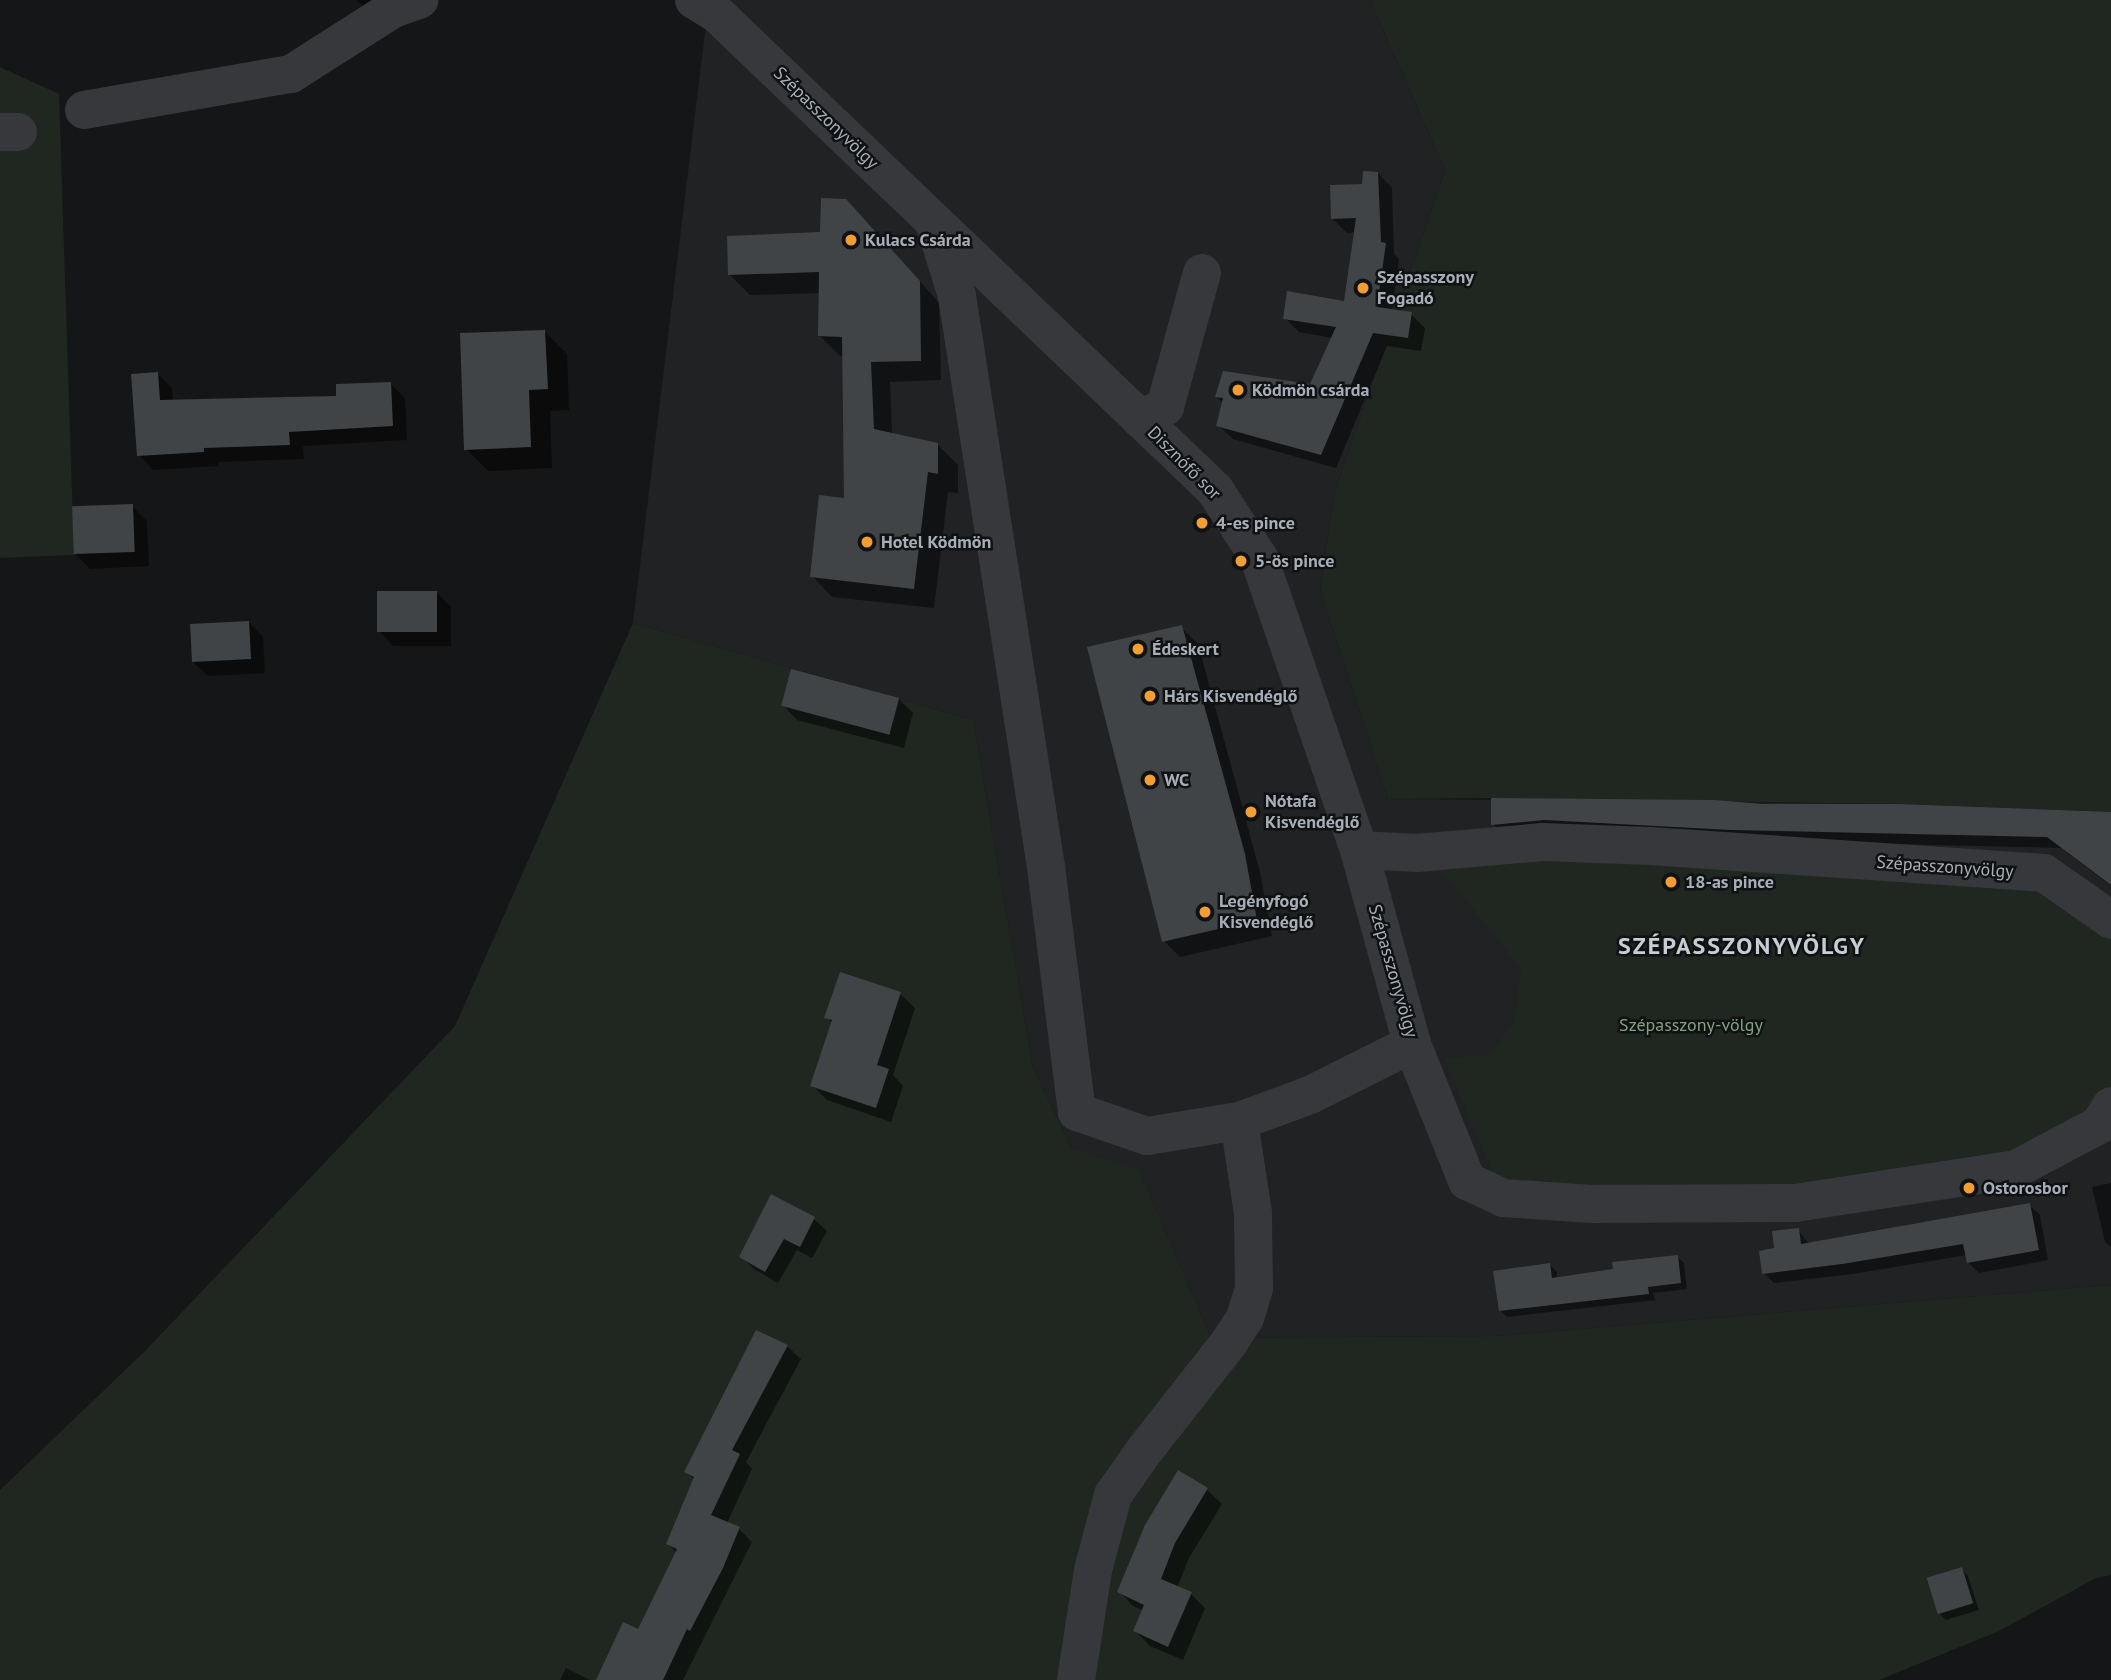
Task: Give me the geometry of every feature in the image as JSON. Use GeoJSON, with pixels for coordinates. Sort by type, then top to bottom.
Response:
{"type":"FeatureCollection","features":[{"type":"Feature","properties":{"kind":"street"},"geometry":{"type":"LineString","coordinates":[[84,110],[291,74],[393,9],[419,0]]}},
{"type":"Feature","properties":{"kind":"street","name":"Szépasszonyvölgy"},"geometry":{"type":"LineString","coordinates":[[713,4],[935,223]]}},
{"type":"Feature","properties":{"kind":"street"},"geometry":{"type":"LineString","coordinates":[[935,223],[957,296],[1046,867],[1077,1112],[1147,1136],[1239,1121],[1310,1095],[1412,1044]]}},
{"type":"Feature","properties":{"kind":"street","name":"Disznófő sor"},"geometry":{"type":"LineString","coordinates":[[935,223],[1215,490],[1259,558],[1359,849]]}},
{"type":"Feature","properties":{"kind":"street"},"geometry":{"type":"LineString","coordinates":[[1140,419],[1165,407],[1202,273]]}},
{"type":"Feature","properties":{"kind":"street","name":"Szépasszonyvölgy"},"geometry":{"type":"LineString","coordinates":[[2111,920],[2044,873],[1650,846],[1543,842],[1417,852],[1359,849],[1412,1044],[1467,1181],[1503,1198],[1593,1205],[1808,1201],[2017,1169],[2099,1125],[2111,1106]]}},
{"type":"Feature","properties":{"kind":"street"},"geometry":{"type":"LineString","coordinates":[[1076,1680],[1093,1570],[1114,1495],[1144,1451],[1228,1344],[1245,1318],[1254,1288],[1253,1213],[1239,1121]]}},
{"type":"Feature","properties":{"kind":"shaded area"},"geometry":{"type":"Polygon","coordinates":[[[709,0],[1370,0],[1445,170],[1334,495],[1320,589],[1388,799],[1903,804],[2111,812],[2111,1285],[1496,1336],[1211,1338],[1139,1171],[1072,1148],[1033,1068],[973,720],[633,623],[709,0]]]}},
{"type":"Feature","properties":{"kind":"green space"},"geometry":{"type":"Polygon","coordinates":[[[1370,0],[2111,0],[2111,812],[1903,804],[1388,799],[1320,589],[1334,495],[1445,170],[1370,0]]]}},
{"type":"Feature","properties":{"kind":"green space"},"geometry":{"type":"Polygon","coordinates":[[[0,67],[59,94],[74,555],[0,558],[0,67]]]}},
{"type":"Feature","properties":{"kind":"green space"},"geometry":{"type":"Polygon","coordinates":[[[633,623],[973,720],[1033,1068],[1072,1148],[1139,1170],[1211,1338],[1496,1336],[2111,1285],[2111,1575],[2096,1578],[1999,1631],[1879,1680],[0,1680],[0,1490],[144,1352],[455,1026],[633,623]]]}},
{"type":"Feature","properties":{"kind":"green space","name":"Szépasszony-völgy"},"geometry":{"type":"Polygon","coordinates":[[[1417,853],[2044,873],[2111,920],[2111,1106],[2016,1169],[1679,1203],[1503,1198],[1444,1058],[1488,1055],[1514,1022],[1521,969],[1452,883],[1417,853]]]}},
{"type":"Feature","properties":{"kind":"building"},"geometry":{"type":"Polygon","coordinates":[[[1363,171],[1378,172],[1381,242],[1386,243],[1377,307],[1412,312],[1408,338],[1373,333],[1321,455],[1216,426],[1223,398],[1215,397],[1223,371],[1310,384],[1336,327],[1283,319],[1287,291],[1344,301],[1356,218],[1331,219],[1330,185],[1362,184],[1363,171]]]}},
{"type":"Feature","properties":{"kind":"building"},"geometry":{"type":"Polygon","coordinates":[[[821,198],[846,199],[920,281],[921,361],[871,362],[874,429],[938,443],[938,474],[928,472],[914,589],[810,577],[819,495],[844,498],[842,337],[818,336],[819,272],[728,275],[727,236],[820,232],[821,198]]]}},
{"type":"Feature","properties":{"kind":"building"},"geometry":{"type":"Polygon","coordinates":[[[545,330],[548,389],[529,390],[531,447],[464,450],[460,333],[545,330]]]}},
{"type":"Feature","properties":{"kind":"building"},"geometry":{"type":"Polygon","coordinates":[[[158,372],[160,400],[336,396],[336,384],[391,382],[393,426],[289,432],[290,445],[204,448],[204,452],[137,456],[131,374],[158,372]]]}},
{"type":"Feature","properties":{"kind":"building"},"geometry":{"type":"Polygon","coordinates":[[[133,504],[135,552],[74,554],[72,506],[133,504]]]}},
{"type":"Feature","properties":{"kind":"building"},"geometry":{"type":"Polygon","coordinates":[[[377,591],[437,591],[437,632],[377,632],[377,591]]]}},
{"type":"Feature","properties":{"kind":"building"},"geometry":{"type":"Polygon","coordinates":[[[249,621],[251,659],[192,662],[190,624],[249,621]]]}},
{"type":"Feature","properties":{"kind":"building"},"geometry":{"type":"Polygon","coordinates":[[[1182,625],[1245,854],[1257,920],[1162,942],[1087,647],[1182,625]]]}},
{"type":"Feature","properties":{"kind":"building"},"geometry":{"type":"Polygon","coordinates":[[[791,669],[899,698],[889,735],[781,706],[791,669]]]}},
{"type":"Feature","properties":{"kind":"building"},"geometry":{"type":"Polygon","coordinates":[[[1491,798],[1898,804],[2111,812],[2111,885],[2047,837],[1731,830],[1544,820],[1491,825],[1491,798]]]}},
{"type":"Feature","properties":{"kind":"building"},"geometry":{"type":"Polygon","coordinates":[[[840,972],[901,992],[877,1065],[889,1069],[876,1108],[810,1086],[832,1020],[824,1018],[840,972]]]}},
{"type":"Feature","properties":{"kind":"building"},"geometry":{"type":"Polygon","coordinates":[[[771,1194],[815,1217],[800,1247],[784,1239],[765,1272],[739,1257],[771,1194]]]}},
{"type":"Feature","properties":{"kind":"building"},"geometry":{"type":"Polygon","coordinates":[[[2030,1203],[2039,1250],[1967,1263],[1963,1244],[1762,1274],[1759,1251],[1774,1248],[1772,1231],[1799,1228],[1801,1244],[2030,1203]]]}},
{"type":"Feature","properties":{"kind":"building"},"geometry":{"type":"Polygon","coordinates":[[[1678,1255],[1681,1283],[1648,1287],[1649,1294],[1499,1311],[1493,1271],[1550,1263],[1552,1278],[1613,1269],[1612,1262],[1678,1255]]]}},
{"type":"Feature","properties":{"kind":"building"},"geometry":{"type":"Polygon","coordinates":[[[756,1330],[788,1345],[732,1450],[740,1454],[711,1515],[740,1527],[723,1568],[690,1631],[687,1629],[663,1680],[596,1680],[623,1622],[638,1629],[677,1549],[666,1544],[694,1477],[684,1472],[756,1330]]]}},
{"type":"Feature","properties":{"kind":"building"},"geometry":{"type":"Polygon","coordinates":[[[1178,1470],[1208,1488],[1175,1543],[1161,1579],[1192,1592],[1168,1647],[1133,1631],[1144,1605],[1117,1592],[1145,1525],[1178,1470]]]}},
{"type":"Feature","properties":{"kind":"building"},"geometry":{"type":"Polygon","coordinates":[[[1962,1567],[1973,1603],[1938,1614],[1927,1578],[1962,1567]]]}},
{"type":"Feature","properties":{"kind":"place","name":"Kulacs Csárda"},"geometry":{"type":"Point","coordinates":[851,240]}},
{"type":"Feature","properties":{"kind":"place","name":"Szépasszony Fogadó"},"geometry":{"type":"Point","coordinates":[1363,288]}},
{"type":"Feature","properties":{"kind":"place","name":"Ködmön csárda"},"geometry":{"type":"Point","coordinates":[1238,390]}},
{"type":"Feature","properties":{"kind":"place","name":"4-es pince"},"geometry":{"type":"Point","coordinates":[1202,523]}},
{"type":"Feature","properties":{"kind":"place","name":"Hotel Ködmön"},"geometry":{"type":"Point","coordinates":[867,542]}},
{"type":"Feature","properties":{"kind":"place","name":"5-ös pince"},"geometry":{"type":"Point","coordinates":[1241,561]}},
{"type":"Feature","properties":{"kind":"place","name":"Édeskert"},"geometry":{"type":"Point","coordinates":[1138,649]}},
{"type":"Feature","properties":{"kind":"place","name":"Hárs Kisvendéglő"},"geometry":{"type":"Point","coordinates":[1150,696]}},
{"type":"Feature","properties":{"kind":"place","name":"WC"},"geometry":{"type":"Point","coordinates":[1150,780]}},
{"type":"Feature","properties":{"kind":"place","name":"Nótafa Kisvendéglő"},"geometry":{"type":"Point","coordinates":[1251,812]}},
{"type":"Feature","properties":{"kind":"place","name":"18-as pince"},"geometry":{"type":"Point","coordinates":[1671,882]}},
{"type":"Feature","properties":{"kind":"place","name":"Legényfogó Kisvendéglő"},"geometry":{"type":"Point","coordinates":[1205,912]}},
{"type":"Feature","properties":{"kind":"place","name":"Ostorosbor"},"geometry":{"type":"Point","coordinates":[1969,1188]}},
{"type":"Feature","properties":{"kind":"district","name":"SZÉPASSZONYVÖLGY"},"geometry":{"type":"Point","coordinates":[1742,946]}}]}
